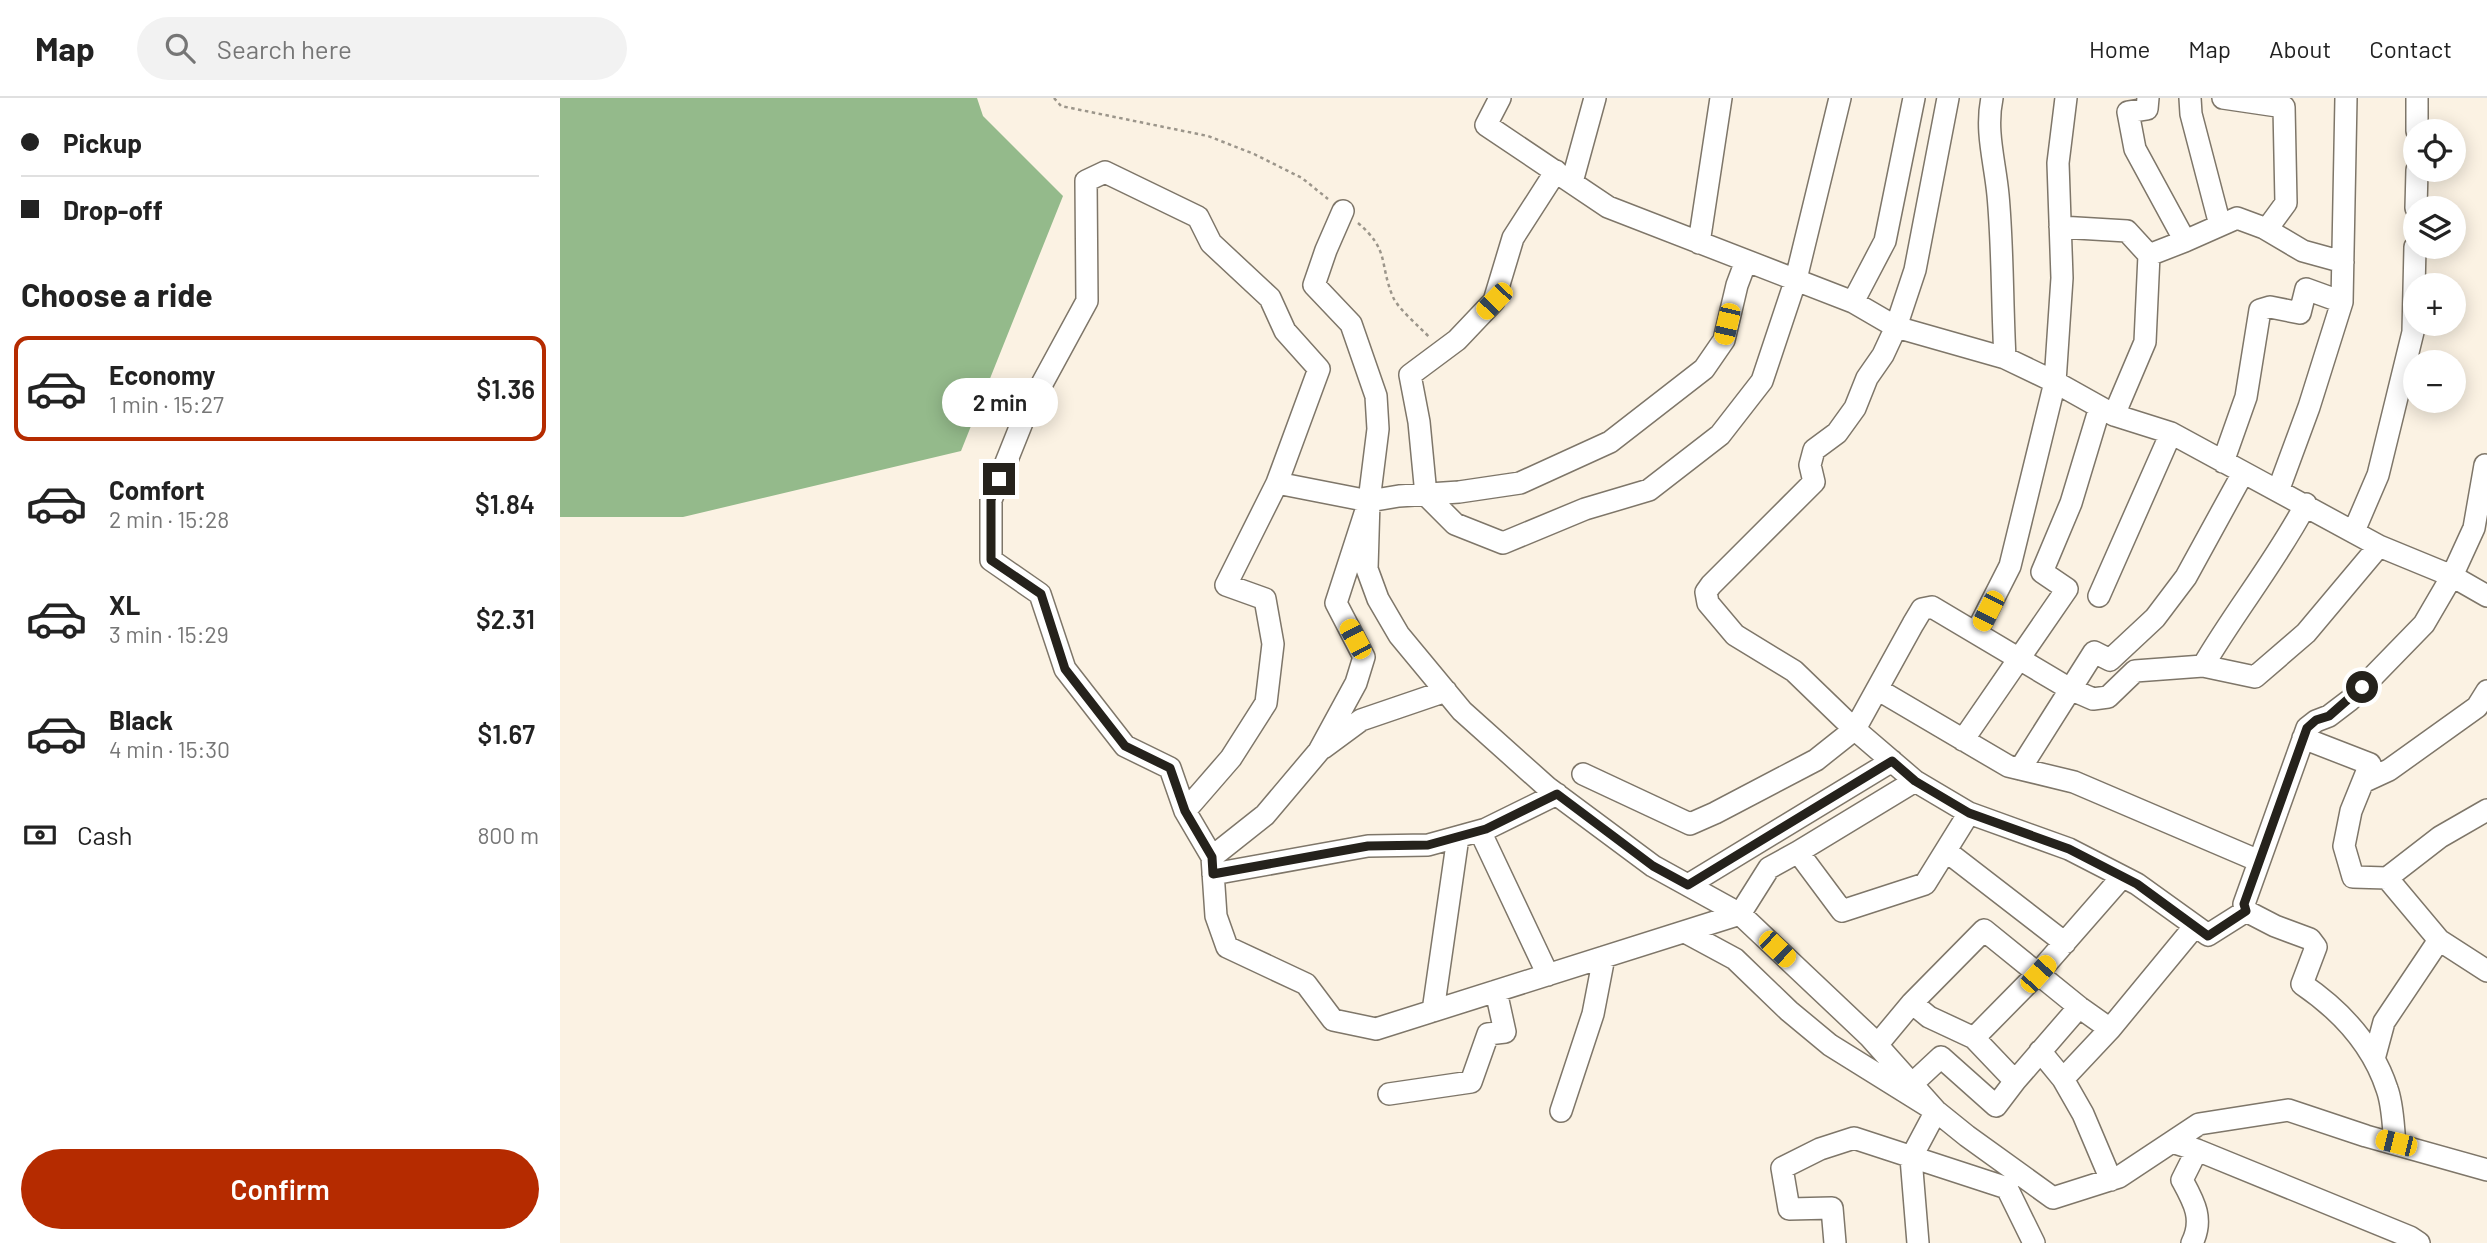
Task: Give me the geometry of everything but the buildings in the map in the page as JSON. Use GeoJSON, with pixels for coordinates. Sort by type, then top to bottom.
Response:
{"type":"FeatureCollection","features":[{"type":"Feature","properties":{"kind":"street"},"geometry":{"type":"LineString","coordinates":[[1500,98],[1486,125],[1608,207],[1853,302],[1896,327],[2005,358],[2107,411],[2171,433],[2379,546],[2452,576],[2487,596]]}},
{"type":"Feature","properties":{"kind":"street"},"geometry":{"type":"LineString","coordinates":[[1595,98],[1564,177],[1513,238],[1494,301],[1457,340],[1410,375],[1419,422],[1426,495],[1455,524],[1503,543],[1585,509],[1648,490],[1720,435],[1762,381],[1796,279],[1840,98]]}},
{"type":"Feature","properties":{"kind":"street"},"geometry":{"type":"LineString","coordinates":[[1699,243],[1721,98]]}},
{"type":"Feature","properties":{"kind":"street"},"geometry":{"type":"LineString","coordinates":[[1853,302],[1885,240],[1914,98]]}},
{"type":"Feature","properties":{"kind":"street"},"geometry":{"type":"LineString","coordinates":[[1992,98],[1989,132],[1998,196],[2005,358]]}},
{"type":"Feature","properties":{"kind":"street"},"geometry":{"type":"LineString","coordinates":[[1976,633],[2010,566],[2055,382],[2062,278],[2058,163],[2066,98]]}},
{"type":"Feature","properties":{"kind":"street"},"geometry":{"type":"LineString","coordinates":[[2148,98],[2147,109],[2128,112],[2135,149],[2185,240]]}},
{"type":"Feature","properties":{"kind":"street"},"geometry":{"type":"LineString","coordinates":[[2190,98],[2190,114],[2220,225]]}},
{"type":"Feature","properties":{"kind":"street"},"geometry":{"type":"LineString","coordinates":[[2223,98],[2284,107],[2286,203],[2267,229]]}},
{"type":"Feature","properties":{"kind":"street"},"geometry":{"type":"LineString","coordinates":[[2278,491],[2309,407],[2342,302],[2346,98]]}},
{"type":"Feature","properties":{"kind":"street"},"geometry":{"type":"LineString","coordinates":[[2417,98],[2417,119]]}},
{"type":"Feature","properties":{"kind":"street"},"geometry":{"type":"LineString","coordinates":[[1944,99],[1915,270],[1896,327],[1883,355],[1867,378],[1856,408],[1838,433],[1814,450],[1810,465],[1814,482],[1706,593],[1709,603],[1735,635],[1794,671],[1915,781],[1969,813],[2069,849],[2137,884],[2208,936],[2246,911]]}},
{"type":"Feature","properties":{"kind":"street"},"geometry":{"type":"LineString","coordinates":[[1185,811],[1231,758],[1266,703],[1273,645],[1265,599],[1226,585],[1277,483],[1318,369],[1285,331],[1270,298],[1211,243],[1198,217],[1105,172],[1086,181],[1087,301],[1025,415],[991,500],[991,560],[1041,594],[1065,669],[1125,746],[1170,768],[1185,811],[1212,865],[1216,916],[1227,947],[1306,984],[1334,1020],[1376,1030],[1740,914],[1769,868],[1915,781]]}},
{"type":"Feature","properties":{"kind":"street"},"geometry":{"type":"LineString","coordinates":[[1343,211],[1314,285],[1351,324],[1376,396],[1378,429],[1369,501],[1367,569],[1378,599],[1399,635],[1462,711],[1557,794],[1653,866],[1740,914],[1877,1045],[1936,1111]]}},
{"type":"Feature","properties":{"kind":"street"},"geometry":{"type":"LineString","coordinates":[[2149,255],[2237,218],[2267,229],[2303,251],[2343,262]]}},
{"type":"Feature","properties":{"kind":"street"},"geometry":{"type":"LineString","coordinates":[[1964,740],[2067,589],[2042,572],[2107,411],[2145,342],[2149,255],[2127,231],[2060,227]]}},
{"type":"Feature","properties":{"kind":"street"},"geometry":{"type":"LineString","coordinates":[[2354,531],[2378,475],[2413,332],[2415,259]]}},
{"type":"Feature","properties":{"kind":"street"},"geometry":{"type":"LineString","coordinates":[[1277,483],[1369,501],[1426,495],[1520,483],[1610,442],[1704,369],[1724,340],[1737,285],[1746,261]]}},
{"type":"Feature","properties":{"kind":"street"},"geometry":{"type":"LineString","coordinates":[[2223,462],[2246,397],[2260,310],[2270,307],[2300,313],[2306,289],[2342,302]]}},
{"type":"Feature","properties":{"kind":"street"},"geometry":{"type":"LineString","coordinates":[[2099,596],[2171,433]]}},
{"type":"Feature","properties":{"kind":"street"},"geometry":{"type":"LineString","coordinates":[[2396,1143],[2388,1090],[2363,1040],[2330,1004],[2302,984],[2316,947],[2310,939],[2275,926],[2246,911],[2244,904],[2307,728],[2350,700],[2424,624],[2452,576],[2474,527],[2485,465]]}},
{"type":"Feature","properties":{"kind":"street"},"geometry":{"type":"LineString","coordinates":[[2020,769],[2094,652],[2110,660],[2155,618],[2186,577],[2243,473]]}},
{"type":"Feature","properties":{"kind":"street"},"geometry":{"type":"LineString","coordinates":[[1212,865],[1265,815],[1319,751],[1356,683],[1364,657],[1336,603],[1369,501]]}},
{"type":"Feature","properties":{"kind":"street"},"geometry":{"type":"LineString","coordinates":[[2203,666],[2306,504]]}},
{"type":"Feature","properties":{"kind":"street"},"geometry":{"type":"LineString","coordinates":[[1583,774],[1690,824],[1715,813],[1816,760],[1855,729],[1922,609],[1933,607],[2070,689],[2093,699],[2108,697],[2135,671],[2203,666],[2255,677],[2306,633],[2379,546]]}},
{"type":"Feature","properties":{"kind":"street"},"geometry":{"type":"LineString","coordinates":[[1877,689],[2008,766],[2074,782],[2259,861]]}},
{"type":"Feature","properties":{"kind":"street"},"geometry":{"type":"LineString","coordinates":[[1319,751],[1361,720],[1446,691]]}},
{"type":"Feature","properties":{"kind":"street"},"geometry":{"type":"LineString","coordinates":[[2363,782],[2389,770],[2477,707],[2487,691]]}},
{"type":"Feature","properties":{"kind":"street"},"geometry":{"type":"LineString","coordinates":[[2303,738],[2371,764],[2351,811],[2344,846],[2353,877],[2387,878],[2440,837],[2487,810]]}},
{"type":"Feature","properties":{"kind":"street"},"geometry":{"type":"LineString","coordinates":[[1688,885],[1892,761]]}},
{"type":"Feature","properties":{"kind":"street"},"geometry":{"type":"LineString","coordinates":[[1212,865],[1368,846],[1428,845],[1480,831],[1557,794]]}},
{"type":"Feature","properties":{"kind":"street"},"geometry":{"type":"LineString","coordinates":[[1798,852],[1842,911],[1926,884],[1969,813]]}},
{"type":"Feature","properties":{"kind":"street"},"geometry":{"type":"LineString","coordinates":[[1480,831],[1548,975]]}},
{"type":"Feature","properties":{"kind":"street"},"geometry":{"type":"LineString","coordinates":[[1433,1011],[1458,837]]}},
{"type":"Feature","properties":{"kind":"street"},"geometry":{"type":"LineString","coordinates":[[1946,851],[2065,943]]}},
{"type":"Feature","properties":{"kind":"street"},"geometry":{"type":"LineString","coordinates":[[1973,1038],[2038,974],[2122,877]]}},
{"type":"Feature","properties":{"kind":"street"},"geometry":{"type":"LineString","coordinates":[[2387,878],[2439,940],[2487,971]]}},
{"type":"Feature","properties":{"kind":"street"},"geometry":{"type":"LineString","coordinates":[[2063,1079],[2110,1029],[2195,926]]}},
{"type":"Feature","properties":{"kind":"street"},"geometry":{"type":"LineString","coordinates":[[1877,1045],[1912,1003],[1984,930],[2110,1029]]}},
{"type":"Feature","properties":{"kind":"street"},"geometry":{"type":"LineString","coordinates":[[1685,932],[1735,959],[1789,1011],[1830,1045],[1936,1111],[1966,1136],[2053,1198],[2119,1177],[2199,1124],[2288,1110],[2366,1136],[2487,1170]]}},
{"type":"Feature","properties":{"kind":"street"},"geometry":{"type":"LineString","coordinates":[[2374,1059],[2384,1022],[2439,940]]}},
{"type":"Feature","properties":{"kind":"street"},"geometry":{"type":"LineString","coordinates":[[1561,1111],[1593,1014],[1604,957]]}},
{"type":"Feature","properties":{"kind":"street"},"geometry":{"type":"LineString","coordinates":[[1388,1094],[1471,1082],[1488,1034],[1505,1032],[1496,991]]}},
{"type":"Feature","properties":{"kind":"street"},"geometry":{"type":"LineString","coordinates":[[1912,1003],[1929,1017],[1973,1038],[2015,1081]]}},
{"type":"Feature","properties":{"kind":"street"},"geometry":{"type":"LineString","coordinates":[[1912,1084],[1941,1057],[1996,1106],[2079,1007]]}},
{"type":"Feature","properties":{"kind":"street"},"geometry":{"type":"LineString","coordinates":[[2040,1051],[2063,1079],[2083,1114],[2111,1180]]}},
{"type":"Feature","properties":{"kind":"street"},"geometry":{"type":"LineString","coordinates":[[1918,1243],[1911,1157],[1936,1111]]}},
{"type":"Feature","properties":{"kind":"street"},"geometry":{"type":"LineString","coordinates":[[1835,1243],[1832,1208],[1789,1209],[1782,1168],[1820,1149],[1854,1138],[2007,1188],[2034,1243]]}},
{"type":"Feature","properties":{"kind":"street"},"geometry":{"type":"LineString","coordinates":[[2172,1142],[2419,1243]]}},
{"type":"Feature","properties":{"kind":"street"},"geometry":{"type":"LineString","coordinates":[[2192,1243],[2198,1231],[2197,1208],[2182,1180],[2197,1150]]}},
{"type":"Feature","properties":{"kind":"path"},"geometry":{"type":"LineString","coordinates":[[1054,98],[1061,106],[1208,136],[1254,154],[1302,178],[1374,236],[1385,262],[1393,299],[1442,351]]}},
{"type":"Feature","properties":{"kind":"green space"},"geometry":{"type":"Polygon","coordinates":[[[560,98],[977,98],[983,116],[1063,196],[961,451],[683,517],[560,517],[560,98]]]}},
{"type":"Feature","properties":{"kind":"route"},"geometry":{"type":"LineString","coordinates":[[999,479],[991,500],[991,560],[1041,594],[1065,669],[1125,746],[1170,768],[1185,811],[1212,857],[1213,874],[1368,846],[1428,845],[1486,829],[1557,794],[1653,866],[1688,885],[1892,761],[1915,781],[1969,813],[2069,849],[2137,884],[2208,936],[2246,911],[2244,904],[2307,728],[2316,720],[2329,716],[2362,687]]}}]}
